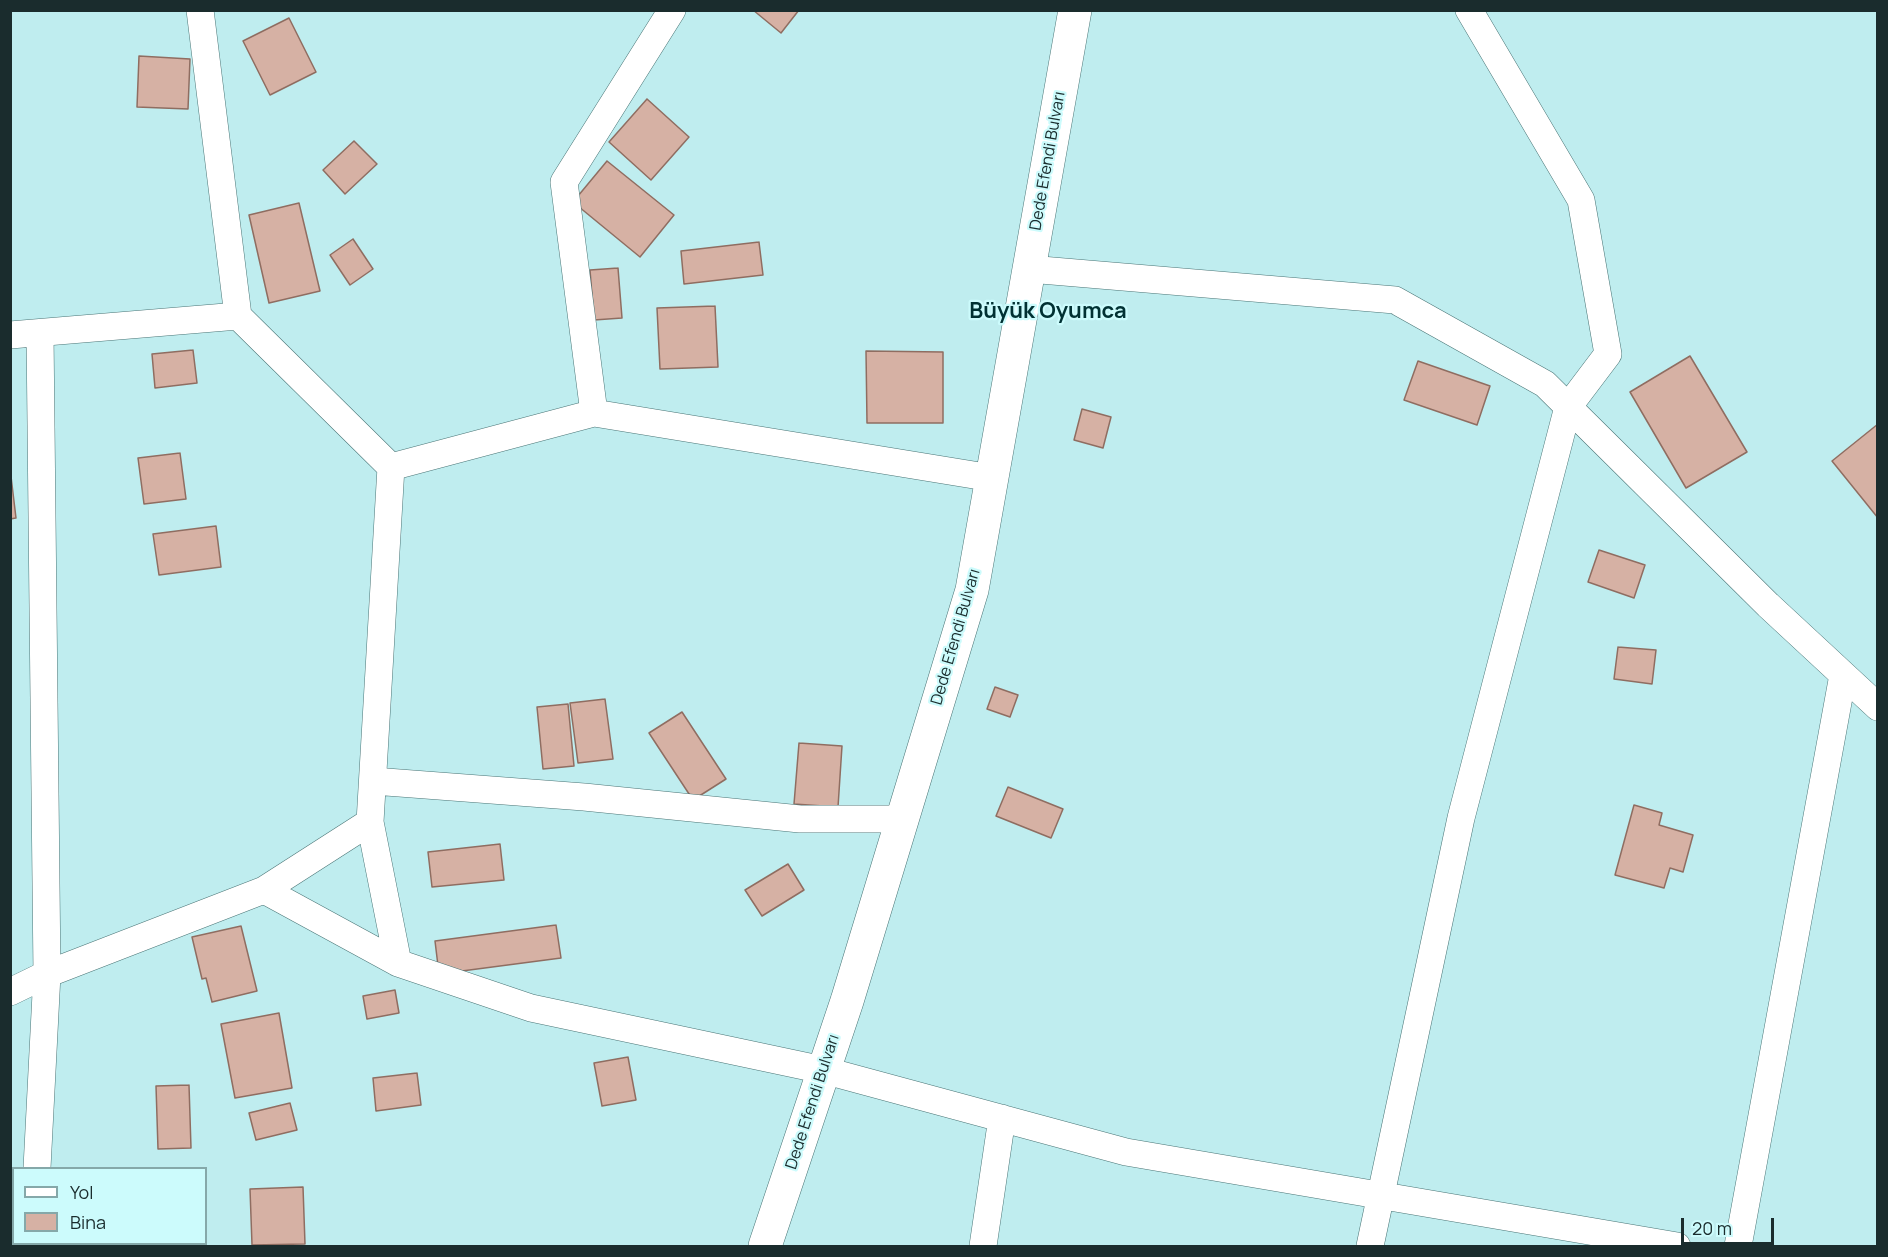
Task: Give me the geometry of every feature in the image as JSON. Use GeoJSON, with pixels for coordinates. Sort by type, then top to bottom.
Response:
{"type":"FeatureCollection","features":[{"type":"Feature","properties":{"kind":"street"},"geometry":{"type":"LineString","coordinates":[[200,10],[238,316],[391,467],[370,822],[399,963]]}},
{"type":"Feature","properties":{"kind":"street"},"geometry":{"type":"LineString","coordinates":[[594,413],[564,182],[672,10]]}},
{"type":"Feature","properties":{"kind":"street","name":"Dede Efendi Bulvarı"},"geometry":{"type":"LineString","coordinates":[[765,1246],[823,1070],[972,591],[1075,10]]}},
{"type":"Feature","properties":{"kind":"street"},"geometry":{"type":"LineString","coordinates":[[1370,1246],[1461,818],[1568,407],[1608,354],[1581,200],[1469,10]]}},
{"type":"Feature","properties":{"kind":"street"},"geometry":{"type":"LineString","coordinates":[[1029,269],[1395,300],[1545,384],[1768,605],[1878,707]]}},
{"type":"Feature","properties":{"kind":"street"},"geometry":{"type":"LineString","coordinates":[[10,335],[238,316]]}},
{"type":"Feature","properties":{"kind":"street"},"geometry":{"type":"LineString","coordinates":[[37,1167],[47,974],[40,333]]}},
{"type":"Feature","properties":{"kind":"street"},"geometry":{"type":"LineString","coordinates":[[391,467],[594,413],[992,478]]}},
{"type":"Feature","properties":{"kind":"street"},"geometry":{"type":"LineString","coordinates":[[1738,1246],[1843,675]]}},
{"type":"Feature","properties":{"kind":"street"},"geometry":{"type":"LineString","coordinates":[[373,781],[584,797],[800,819],[902,819]]}},
{"type":"Feature","properties":{"kind":"street"},"geometry":{"type":"LineString","coordinates":[[10,993],[47,974],[264,890],[370,822]]}},
{"type":"Feature","properties":{"kind":"street"},"geometry":{"type":"LineString","coordinates":[[264,890],[399,963],[531,1008],[823,1070],[1126,1152],[1677,1246]]}},
{"type":"Feature","properties":{"kind":"street"},"geometry":{"type":"LineString","coordinates":[[983,1246],[1002,1118]]}},
{"type":"Feature","properties":{"kind":"building"},"geometry":{"type":"Polygon","coordinates":[[[753,10],[799,10],[781,33],[753,10]]]}},
{"type":"Feature","properties":{"kind":"building"},"geometry":{"type":"Polygon","coordinates":[[[289,18],[316,72],[270,95],[243,41],[289,18]]]}},
{"type":"Feature","properties":{"kind":"building"},"geometry":{"type":"Polygon","coordinates":[[[139,56],[190,59],[188,109],[137,107],[139,56]]]}},
{"type":"Feature","properties":{"kind":"building"},"geometry":{"type":"Polygon","coordinates":[[[647,99],[689,137],[651,180],[609,142],[647,99]]]}},
{"type":"Feature","properties":{"kind":"building"},"geometry":{"type":"Polygon","coordinates":[[[354,141],[377,164],[345,194],[323,170],[354,141]]]}},
{"type":"Feature","properties":{"kind":"building"},"geometry":{"type":"Polygon","coordinates":[[[607,161],[674,215],[640,257],[573,202],[607,161]]]}},
{"type":"Feature","properties":{"kind":"building"},"geometry":{"type":"Polygon","coordinates":[[[299,203],[320,291],[269,303],[249,215],[299,203]]]}},
{"type":"Feature","properties":{"kind":"building"},"geometry":{"type":"Polygon","coordinates":[[[353,239],[373,269],[350,285],[330,255],[353,239]]]}},
{"type":"Feature","properties":{"kind":"building"},"geometry":{"type":"Polygon","coordinates":[[[759,242],[763,275],[684,284],[681,251],[759,242]]]}},
{"type":"Feature","properties":{"kind":"building"},"geometry":{"type":"Polygon","coordinates":[[[618,268],[622,318],[594,320],[590,270],[618,268]]]}},
{"type":"Feature","properties":{"kind":"building"},"geometry":{"type":"Polygon","coordinates":[[[715,306],[718,367],[660,369],[657,308],[715,306]]]}},
{"type":"Feature","properties":{"kind":"building"},"geometry":{"type":"Polygon","coordinates":[[[193,350],[197,383],[155,388],[152,354],[193,350]]]}},
{"type":"Feature","properties":{"kind":"building"},"geometry":{"type":"Polygon","coordinates":[[[866,351],[943,352],[943,423],[867,423],[866,351]]]}},
{"type":"Feature","properties":{"kind":"building"},"geometry":{"type":"Polygon","coordinates":[[[1690,356],[1747,452],[1686,488],[1630,392],[1690,356]]]}},
{"type":"Feature","properties":{"kind":"building"},"geometry":{"type":"Polygon","coordinates":[[[1418,361],[1490,386],[1477,425],[1404,400],[1418,361]]]}},
{"type":"Feature","properties":{"kind":"building"},"geometry":{"type":"Polygon","coordinates":[[[1082,409],[1111,417],[1103,448],[1074,440],[1082,409]]]}},
{"type":"Feature","properties":{"kind":"building"},"geometry":{"type":"Polygon","coordinates":[[[1878,424],[1878,518],[1832,461],[1878,424]]]}},
{"type":"Feature","properties":{"kind":"building"},"geometry":{"type":"Polygon","coordinates":[[[180,453],[186,499],[144,504],[138,458],[180,453]]]}},
{"type":"Feature","properties":{"kind":"building"},"geometry":{"type":"Polygon","coordinates":[[[10,468],[16,518],[10,519],[10,468]]]}},
{"type":"Feature","properties":{"kind":"building"},"geometry":{"type":"Polygon","coordinates":[[[216,526],[221,567],[159,575],[153,534],[216,526]]]}},
{"type":"Feature","properties":{"kind":"building"},"geometry":{"type":"Polygon","coordinates":[[[1599,550],[1645,565],[1634,598],[1588,582],[1599,550]]]}},
{"type":"Feature","properties":{"kind":"building"},"geometry":{"type":"Polygon","coordinates":[[[1618,647],[1656,650],[1652,684],[1614,679],[1618,647]]]}},
{"type":"Feature","properties":{"kind":"building"},"geometry":{"type":"Polygon","coordinates":[[[995,687],[1018,695],[1010,717],[987,709],[995,687]]]}},
{"type":"Feature","properties":{"kind":"building"},"geometry":{"type":"Polygon","coordinates":[[[605,699],[613,759],[578,763],[570,703],[605,699]]]}},
{"type":"Feature","properties":{"kind":"building"},"geometry":{"type":"Polygon","coordinates":[[[568,704],[574,766],[543,769],[537,707],[568,704]]]}},
{"type":"Feature","properties":{"kind":"building"},"geometry":{"type":"Polygon","coordinates":[[[682,712],[726,779],[693,800],[649,733],[682,712]]]}},
{"type":"Feature","properties":{"kind":"building"},"geometry":{"type":"Polygon","coordinates":[[[799,743],[842,746],[838,807],[794,804],[799,743]]]}},
{"type":"Feature","properties":{"kind":"building"},"geometry":{"type":"Polygon","coordinates":[[[1008,787],[1063,809],[1051,838],[996,816],[1008,787]]]}},
{"type":"Feature","properties":{"kind":"building"},"geometry":{"type":"Polygon","coordinates":[[[1634,805],[1662,813],[1659,825],[1693,835],[1683,872],[1670,868],[1664,888],[1615,875],[1634,805]]]}},
{"type":"Feature","properties":{"kind":"building"},"geometry":{"type":"Polygon","coordinates":[[[500,844],[504,880],[432,887],[428,852],[500,844]]]}},
{"type":"Feature","properties":{"kind":"building"},"geometry":{"type":"Polygon","coordinates":[[[788,864],[804,890],[762,916],[745,890],[788,864]]]}},
{"type":"Feature","properties":{"kind":"building"},"geometry":{"type":"Polygon","coordinates":[[[556,925],[561,958],[439,974],[435,941],[556,925]]]}},
{"type":"Feature","properties":{"kind":"building"},"geometry":{"type":"Polygon","coordinates":[[[241,926],[257,991],[212,1002],[206,978],[202,979],[192,937],[241,926]]]}},
{"type":"Feature","properties":{"kind":"building"},"geometry":{"type":"Polygon","coordinates":[[[395,990],[399,1013],[367,1019],[363,996],[395,990]]]}},
{"type":"Feature","properties":{"kind":"building"},"geometry":{"type":"Polygon","coordinates":[[[279,1013],[292,1088],[235,1098],[221,1024],[279,1013]]]}},
{"type":"Feature","properties":{"kind":"building"},"geometry":{"type":"Polygon","coordinates":[[[628,1057],[636,1100],[602,1106],[594,1063],[628,1057]]]}},
{"type":"Feature","properties":{"kind":"building"},"geometry":{"type":"Polygon","coordinates":[[[417,1073],[421,1105],[376,1111],[373,1078],[417,1073]]]}},
{"type":"Feature","properties":{"kind":"building"},"geometry":{"type":"Polygon","coordinates":[[[189,1085],[191,1148],[158,1149],[156,1086],[189,1085]]]}},
{"type":"Feature","properties":{"kind":"building"},"geometry":{"type":"Polygon","coordinates":[[[290,1103],[297,1130],[256,1140],[249,1113],[290,1103]]]}},
{"type":"Feature","properties":{"kind":"building"},"geometry":{"type":"Polygon","coordinates":[[[303,1187],[305,1244],[252,1245],[250,1189],[303,1187]]]}},
{"type":"Feature","properties":{"kind":"district","name":"Büyük Oyumca"},"geometry":{"type":"Point","coordinates":[1048,312]}}]}
